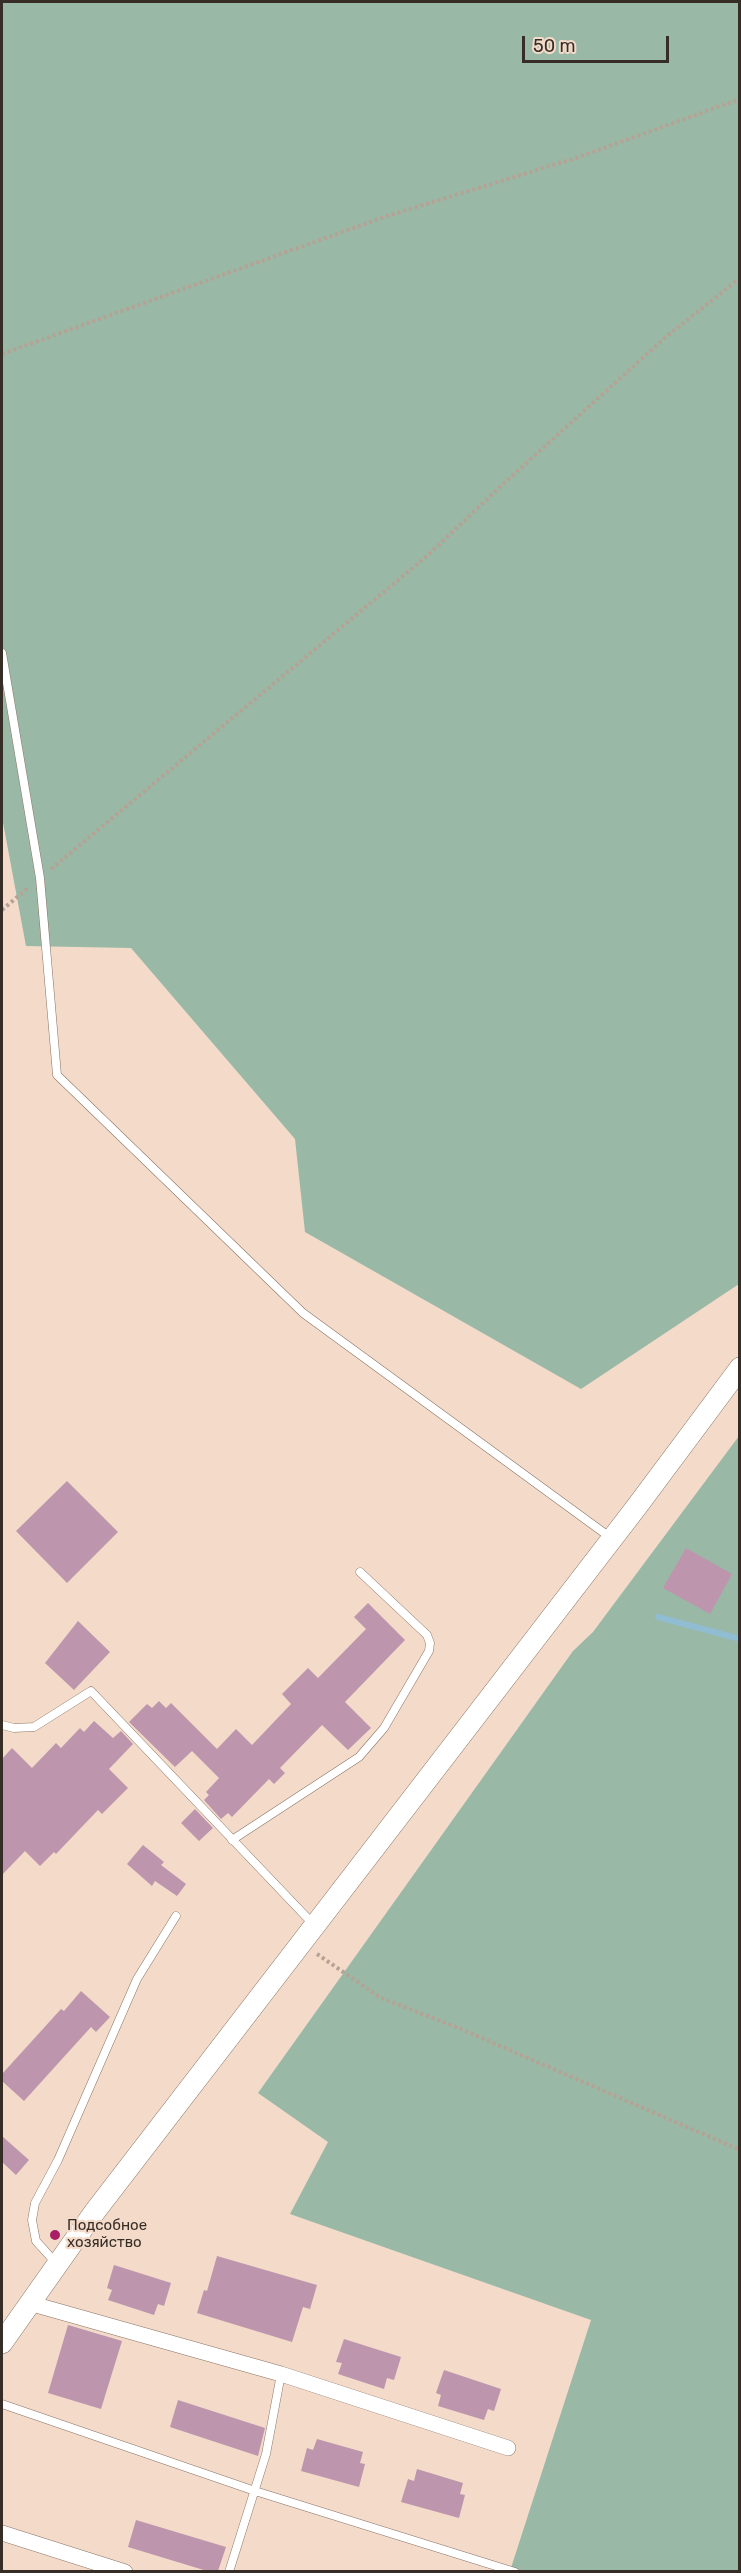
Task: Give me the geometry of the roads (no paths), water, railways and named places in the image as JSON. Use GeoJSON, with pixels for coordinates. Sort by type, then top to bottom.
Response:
{"type":"FeatureCollection","features":[{"type":"Feature","properties":{"kind":"main road"},"geometry":{"type":"LineString","coordinates":[[2,2343],[57,2264],[740,1368]]}},
{"type":"Feature","properties":{"kind":"street"},"geometry":{"type":"LineString","coordinates":[[29,2303],[281,2374],[508,2448]]}},
{"type":"Feature","properties":{"kind":"street"},"geometry":{"type":"LineString","coordinates":[[2,2533],[125,2571]]}},
{"type":"Feature","properties":{"kind":"lane"},"geometry":{"type":"LineString","coordinates":[[2,653],[40,878],[57,1075],[303,1313],[612,1538]]}},
{"type":"Feature","properties":{"kind":"lane"},"geometry":{"type":"LineString","coordinates":[[232,1840],[359,1757],[384,1728],[429,1651],[430,1643],[427,1635],[360,1572]]}},
{"type":"Feature","properties":{"kind":"lane"},"geometry":{"type":"LineString","coordinates":[[2,1725],[14,1728],[34,1727],[91,1691],[315,1926]]}},
{"type":"Feature","properties":{"kind":"lane"},"geometry":{"type":"LineString","coordinates":[[57,2264],[36,2241],[32,2220],[35,2203],[58,2160],[137,1979],[176,1916]]}},
{"type":"Feature","properties":{"kind":"lane"},"geometry":{"type":"LineString","coordinates":[[229,2571],[266,2454],[281,2374]]}},
{"type":"Feature","properties":{"kind":"lane"},"geometry":{"type":"LineString","coordinates":[[2,2404],[255,2491],[515,2571]]}},
{"type":"Feature","properties":{"kind":"waterway"},"geometry":{"type":"LineString","coordinates":[[658,1617],[740,1639]]}},
{"type":"Feature","properties":{"kind":"place","name":"Подсобное хозяйство"},"geometry":{"type":"Point","coordinates":[55,2235]}}]}
